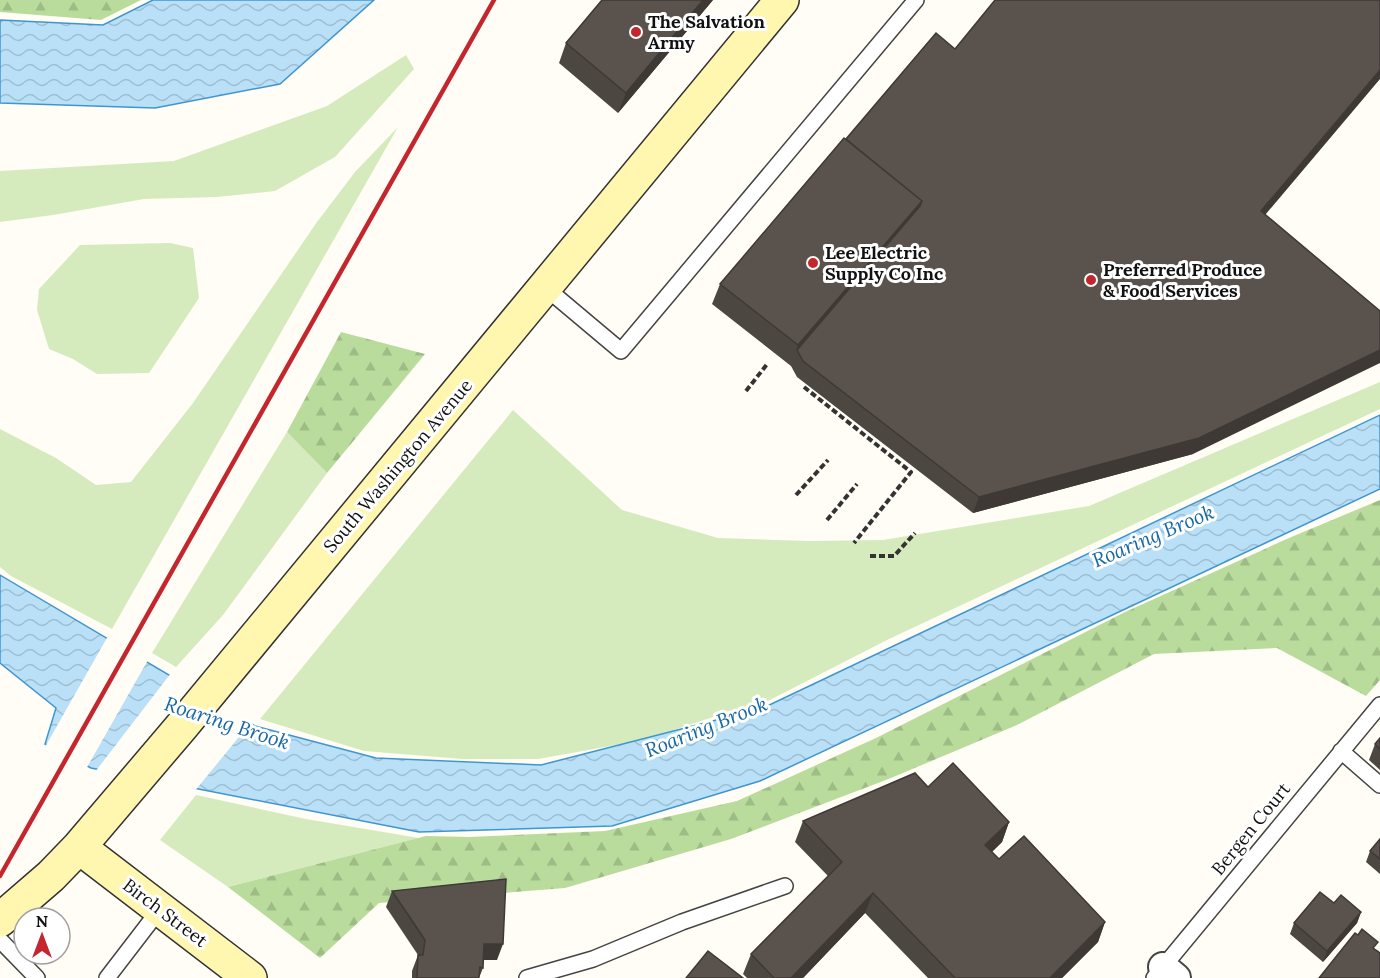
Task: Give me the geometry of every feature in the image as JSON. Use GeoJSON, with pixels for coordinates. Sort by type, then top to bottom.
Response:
{"type":"FeatureCollection","features":[{"type":"Feature","properties":{"kind":"street","name":"South Washington Avenue"},"geometry":{"type":"LineString","coordinates":[[0,920],[51,876],[113,808],[546,288],[782,0]]}},
{"type":"Feature","properties":{"kind":"street","name":"Birch Street"},"geometry":{"type":"LineString","coordinates":[[79,847],[250,978]]}},
{"type":"Feature","properties":{"kind":"lane"},"geometry":{"type":"LineString","coordinates":[[546,288],[621,351],[916,0]]}},
{"type":"Feature","properties":{"kind":"lane","name":"Bergen Court"},"geometry":{"type":"LineString","coordinates":[[1164,974],[1380,705]]}},
{"type":"Feature","properties":{"kind":"lane"},"geometry":{"type":"LineString","coordinates":[[1341,751],[1380,785]]}},
{"type":"Feature","properties":{"kind":"lane"},"geometry":{"type":"LineString","coordinates":[[527,978],[593,959],[682,922],[784,886]]}},
{"type":"Feature","properties":{"kind":"lane"},"geometry":{"type":"LineString","coordinates":[[107,978],[160,909]]}},
{"type":"Feature","properties":{"kind":"lane"},"geometry":{"type":"LineString","coordinates":[[0,940],[37,978]]}},
{"type":"Feature","properties":{"kind":"path"},"geometry":{"type":"LineString","coordinates":[[746,391],[768,363]]}},
{"type":"Feature","properties":{"kind":"path"},"geometry":{"type":"LineString","coordinates":[[804,387],[911,472],[854,543]]}},
{"type":"Feature","properties":{"kind":"path"},"geometry":{"type":"LineString","coordinates":[[796,495],[828,460]]}},
{"type":"Feature","properties":{"kind":"path"},"geometry":{"type":"LineString","coordinates":[[826,520],[857,484]]}},
{"type":"Feature","properties":{"kind":"path"},"geometry":{"type":"LineString","coordinates":[[870,556],[894,556],[915,534]]}},
{"type":"Feature","properties":{"kind":"green space"},"geometry":{"type":"Polygon","coordinates":[[[0,0],[141,0],[101,20],[0,12],[0,0]]]}},
{"type":"Feature","properties":{"kind":"green space"},"geometry":{"type":"Polygon","coordinates":[[[406,55],[414,69],[335,157],[275,191],[217,197],[144,199],[0,222],[0,171],[174,161],[327,106],[406,55]]]}},
{"type":"Feature","properties":{"kind":"green space"},"geometry":{"type":"Polygon","coordinates":[[[398,127],[112,629],[11,576],[0,567],[0,429],[56,458],[96,485],[131,482],[193,403],[317,222],[355,172],[398,127]]]}},
{"type":"Feature","properties":{"kind":"green space"},"geometry":{"type":"Polygon","coordinates":[[[170,243],[193,248],[199,298],[149,373],[97,374],[73,359],[49,349],[37,310],[39,289],[80,245],[170,243]]]}},
{"type":"Feature","properties":{"kind":"green space"},"geometry":{"type":"Polygon","coordinates":[[[341,332],[425,354],[327,473],[287,432],[341,332]]]}},
{"type":"Feature","properties":{"kind":"green space"},"geometry":{"type":"Polygon","coordinates":[[[1380,382],[1380,409],[889,639],[762,704],[734,710],[644,740],[538,759],[463,759],[364,751],[260,719],[513,410],[622,510],[718,538],[809,541],[883,540],[1089,506],[1380,382]]]}},
{"type":"Feature","properties":{"kind":"green space"},"geometry":{"type":"Polygon","coordinates":[[[287,432],[327,473],[223,615],[176,667],[152,653],[287,432]]]}},
{"type":"Feature","properties":{"kind":"green space"},"geometry":{"type":"Polygon","coordinates":[[[1380,500],[1380,680],[1366,696],[1277,648],[1154,654],[1017,725],[891,778],[731,839],[565,888],[379,903],[320,958],[228,887],[426,836],[469,837],[605,831],[737,801],[876,738],[1123,613],[1289,538],[1380,500]]]}},
{"type":"Feature","properties":{"kind":"green space"},"geometry":{"type":"Polygon","coordinates":[[[196,795],[306,819],[419,838],[228,887],[160,840],[196,795]]]}},
{"type":"Feature","properties":{"kind":"water"},"geometry":{"type":"Polygon","coordinates":[[[153,0],[374,0],[280,84],[155,108],[0,103],[0,20],[103,25],[153,0]]]}},
{"type":"Feature","properties":{"kind":"water","name":"Roaring Brook"},"geometry":{"type":"Polygon","coordinates":[[[1380,415],[1380,489],[760,781],[612,826],[419,832],[91,768],[45,744],[56,708],[0,663],[0,575],[255,726],[376,758],[541,765],[763,708],[1380,415]]]}},
{"type":"Feature","properties":{"kind":"pier"},"geometry":{"type":"Polygon","coordinates":[[[108,636],[148,660],[86,769],[45,747],[108,636]]]}},
{"type":"Feature","properties":{"kind":"pier"},"geometry":{"type":"Polygon","coordinates":[[[171,673],[252,721],[194,792],[95,772],[171,673]]]}},
{"type":"Feature","properties":{"kind":"building","name":"The Salvation Army"},"geometry":{"type":"Polygon","coordinates":[[[602,0],[703,0],[626,93],[566,43],[602,0]]]}},
{"type":"Feature","properties":{"kind":"building","name":"Preferred Produce & Food Services"},"geometry":{"type":"Polygon","coordinates":[[[995,0],[1380,0],[1380,70],[1261,211],[1380,311],[1380,350],[1199,438],[979,497],[803,361],[797,350],[922,201],[846,139],[936,33],[955,49],[995,0]]]}},
{"type":"Feature","properties":{"kind":"building","name":"Lee Electric Supply Co Inc"},"geometry":{"type":"Polygon","coordinates":[[[844,138],[922,201],[798,345],[720,284],[844,138]]]}},
{"type":"Feature","properties":{"kind":"building"},"geometry":{"type":"Polygon","coordinates":[[[1380,738],[1380,749],[1375,744],[1380,738]]]}},
{"type":"Feature","properties":{"kind":"building"},"geometry":{"type":"Polygon","coordinates":[[[953,763],[1009,822],[985,845],[999,859],[1024,836],[1105,922],[1050,978],[955,978],[873,893],[791,978],[774,978],[751,954],[842,862],[803,821],[915,773],[928,787],[953,763]]]}},
{"type":"Feature","properties":{"kind":"building"},"geometry":{"type":"Polygon","coordinates":[[[1380,839],[1380,859],[1370,851],[1380,839]]]}},
{"type":"Feature","properties":{"kind":"building"},"geometry":{"type":"Polygon","coordinates":[[[506,879],[503,944],[484,944],[483,968],[480,967],[479,977],[417,978],[418,955],[423,955],[425,940],[392,891],[506,879]]]}},
{"type":"Feature","properties":{"kind":"building"},"geometry":{"type":"Polygon","coordinates":[[[1320,892],[1334,903],[1341,895],[1361,912],[1327,951],[1294,923],[1320,892]]]}},
{"type":"Feature","properties":{"kind":"building"},"geometry":{"type":"Polygon","coordinates":[[[1362,929],[1378,942],[1373,948],[1380,953],[1380,978],[1319,978],[1355,933],[1358,935],[1362,929]]]}},
{"type":"Feature","properties":{"kind":"building"},"geometry":{"type":"Polygon","coordinates":[[[708,951],[743,978],[686,978],[708,951]]]}},
{"type":"Feature","properties":{"kind":"railway"},"geometry":{"type":"LineString","coordinates":[[0,876],[494,0]]}},
{"type":"Feature","properties":{"kind":"place","name":"The Salvation Army"},"geometry":{"type":"Point","coordinates":[636,32]}},
{"type":"Feature","properties":{"kind":"place","name":"Lee Electric Supply Co Inc"},"geometry":{"type":"Point","coordinates":[813,263]}},
{"type":"Feature","properties":{"kind":"place","name":"Preferred Produce & Food Services"},"geometry":{"type":"Point","coordinates":[1091,280]}}]}
